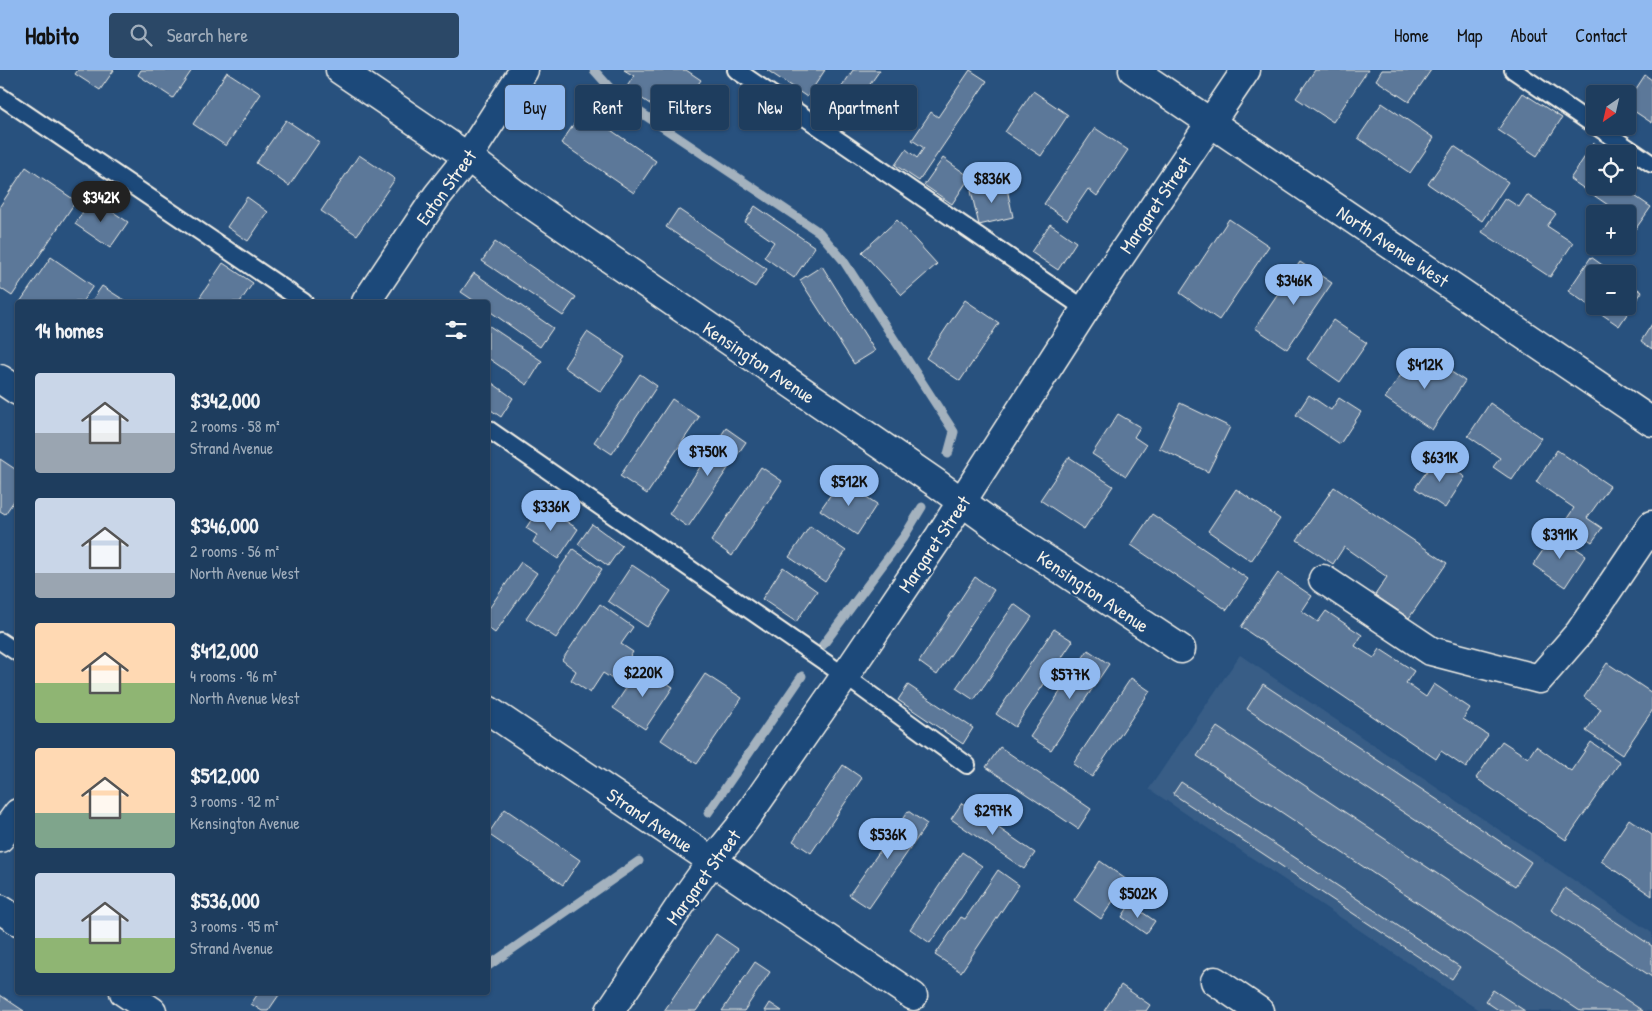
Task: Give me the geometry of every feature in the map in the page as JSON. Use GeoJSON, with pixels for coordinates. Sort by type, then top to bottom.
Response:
{"type":"FeatureCollection","features":[{"type":"Feature","properties":{"kind":"street","name":"Kensington Avenue"},"geometry":{"type":"LineString","coordinates":[[340,70],[468,157],[513,192],[962,503],[1181,649]]}},
{"type":"Feature","properties":{"kind":"street","name":"Eaton Street"},"geometry":{"type":"LineString","coordinates":[[367,300],[437,196],[468,157],[524,70]]}},
{"type":"Feature","properties":{"kind":"street","name":"North Avenue West"},"geometry":{"type":"LineString","coordinates":[[1133,70],[1652,422]]}},
{"type":"Feature","properties":{"kind":"street","name":"Margaret Street"},"geometry":{"type":"LineString","coordinates":[[610,1011],[712,861],[739,828],[845,676],[962,503],[1085,309],[1246,70]]}},
{"type":"Feature","properties":{"kind":"street"},"geometry":{"type":"LineString","coordinates":[[0,379],[15,389]]}},
{"type":"Feature","properties":{"kind":"street"},"geometry":{"type":"LineString","coordinates":[[1323,579],[1431,651],[1539,679],[1579,633],[1652,525]]}},
{"type":"Feature","properties":{"kind":"street","name":"Strand Avenue"},"geometry":{"type":"LineString","coordinates":[[490,711],[913,996]]}},
{"type":"Feature","properties":{"kind":"street"},"geometry":{"type":"LineString","coordinates":[[0,838],[15,817]]}},
{"type":"Feature","properties":{"kind":"street"},"geometry":{"type":"LineString","coordinates":[[0,909],[15,919]]}},
{"type":"Feature","properties":{"kind":"street"},"geometry":{"type":"LineString","coordinates":[[1215,981],[1259,1011]]}},
{"type":"Feature","properties":{"kind":"street"},"geometry":{"type":"LineString","coordinates":[[128,995],[152,1011]]}},
{"type":"Feature","properties":{"kind":"lane"},"geometry":{"type":"LineString","coordinates":[[736,70],[1085,309]]}},
{"type":"Feature","properties":{"kind":"lane"},"geometry":{"type":"LineString","coordinates":[[1513,70],[1586,119]]}},
{"type":"Feature","properties":{"kind":"lane"},"geometry":{"type":"LineString","coordinates":[[0,96],[301,300]]}},
{"type":"Feature","properties":{"kind":"lane"},"geometry":{"type":"LineString","coordinates":[[1609,135],[1652,164]]}},
{"type":"Feature","properties":{"kind":"lane"},"geometry":{"type":"LineString","coordinates":[[490,430],[845,676],[967,764]]}},
{"type":"Feature","properties":{"kind":"lane"},"geometry":{"type":"LineString","coordinates":[[0,641],[15,651]]}},
{"type":"Feature","properties":{"kind":"shaded area"},"geometry":{"type":"Polygon","coordinates":[[[1240,655],[1652,933],[1652,1011],[1480,1011],[1149,789],[1240,655]]]}},
{"type":"Feature","properties":{"kind":"building"},"geometry":{"type":"Polygon","coordinates":[[[78,70],[114,70],[100,90],[75,74],[78,70]]]}},
{"type":"Feature","properties":{"kind":"building"},"geometry":{"type":"Polygon","coordinates":[[[141,70],[192,70],[173,98],[138,75],[141,70]]]}},
{"type":"Feature","properties":{"kind":"building"},"geometry":{"type":"Polygon","coordinates":[[[624,70],[686,70],[701,80],[698,85],[651,85],[651,105],[641,98],[641,85],[628,85],[634,76],[624,70]]]}},
{"type":"Feature","properties":{"kind":"building"},"geometry":{"type":"Polygon","coordinates":[[[767,70],[825,70],[815,85],[811,85],[811,91],[807,97],[801,93],[801,85],[789,85],[767,70]]]}},
{"type":"Feature","properties":{"kind":"building"},"geometry":{"type":"Polygon","coordinates":[[[853,70],[880,70],[870,85],[843,85],[853,70]]]}},
{"type":"Feature","properties":{"kind":"building"},"geometry":{"type":"Polygon","coordinates":[[[970,70],[987,81],[919,181],[895,165],[906,149],[917,158],[924,148],[912,140],[931,112],[938,117],[970,70]]]}},
{"type":"Feature","properties":{"kind":"building"},"geometry":{"type":"Polygon","coordinates":[[[1315,70],[1368,70],[1333,122],[1296,98],[1315,70]]]}},
{"type":"Feature","properties":{"kind":"building"},"geometry":{"type":"Polygon","coordinates":[[[1382,70],[1431,70],[1409,102],[1376,80],[1382,70]]]}},
{"type":"Feature","properties":{"kind":"building"},"geometry":{"type":"Polygon","coordinates":[[[227,72],[261,94],[226,146],[193,124],[227,72]]]}},
{"type":"Feature","properties":{"kind":"building"},"geometry":{"type":"Polygon","coordinates":[[[1645,75],[1652,80],[1652,123],[1636,112],[1636,89],[1645,75]]]}},
{"type":"Feature","properties":{"kind":"building"},"geometry":{"type":"Polygon","coordinates":[[[1033,91],[1068,115],[1041,156],[1005,132],[1033,91]]]}},
{"type":"Feature","properties":{"kind":"building"},"geometry":{"type":"Polygon","coordinates":[[[1523,93],[1562,118],[1537,156],[1498,130],[1523,93]]]}},
{"type":"Feature","properties":{"kind":"building"},"geometry":{"type":"Polygon","coordinates":[[[1382,103],[1434,138],[1410,173],[1358,138],[1382,103]]]}},
{"type":"Feature","properties":{"kind":"building"},"geometry":{"type":"Polygon","coordinates":[[[286,120],[319,142],[289,186],[256,163],[286,120]]]}},
{"type":"Feature","properties":{"kind":"building"},"geometry":{"type":"Polygon","coordinates":[[[575,123],[575,130],[611,130],[656,161],[634,193],[561,143],[575,123]]]}},
{"type":"Feature","properties":{"kind":"building"},"geometry":{"type":"Polygon","coordinates":[[[1095,128],[1128,150],[1097,196],[1088,189],[1067,220],[1044,204],[1095,128]]]}},
{"type":"Feature","properties":{"kind":"building"},"geometry":{"type":"Polygon","coordinates":[[[1454,146],[1508,182],[1482,221],[1428,184],[1454,146]]]}},
{"type":"Feature","properties":{"kind":"building"},"geometry":{"type":"Polygon","coordinates":[[[359,155],[395,179],[357,235],[321,211],[359,155]]]}},
{"type":"Feature","properties":{"kind":"building"},"geometry":{"type":"Polygon","coordinates":[[[1586,155],[1586,190],[1570,179],[1586,155]]]}},
{"type":"Feature","properties":{"kind":"building"},"geometry":{"type":"Polygon","coordinates":[[[943,158],[970,177],[952,204],[924,185],[943,158]]]}},
{"type":"Feature","properties":{"kind":"building"},"geometry":{"type":"Polygon","coordinates":[[[26,167],[76,201],[12,296],[0,288],[0,206],[26,167]]]}},
{"type":"Feature","properties":{"kind":"building"},"geometry":{"type":"Polygon","coordinates":[[[1006,184],[1013,217],[979,225],[971,191],[1006,184]]]}},
{"type":"Feature","properties":{"kind":"building"},"geometry":{"type":"Polygon","coordinates":[[[1527,195],[1556,214],[1547,226],[1573,243],[1550,277],[1482,232],[1505,198],[1519,207],[1527,195]]]}},
{"type":"Feature","properties":{"kind":"building"},"geometry":{"type":"Polygon","coordinates":[[[1593,195],[1633,195],[1651,207],[1636,228],[1636,205],[1608,205],[1593,195]]]}},
{"type":"Feature","properties":{"kind":"building"},"geometry":{"type":"Polygon","coordinates":[[[247,197],[268,212],[248,241],[227,227],[247,197]]]}},
{"type":"Feature","properties":{"kind":"building"},"geometry":{"type":"Polygon","coordinates":[[[92,198],[128,222],[110,248],[75,224],[92,198]]]}},
{"type":"Feature","properties":{"kind":"building"},"geometry":{"type":"Polygon","coordinates":[[[755,206],[815,247],[794,278],[764,257],[774,242],[745,222],[755,206]]]}},
{"type":"Feature","properties":{"kind":"building"},"geometry":{"type":"Polygon","coordinates":[[[678,209],[767,269],[755,287],[666,227],[678,209]]]}},
{"type":"Feature","properties":{"kind":"building"},"geometry":{"type":"Polygon","coordinates":[[[1229,219],[1269,246],[1219,320],[1180,293],[1229,219]]]}},
{"type":"Feature","properties":{"kind":"building"},"geometry":{"type":"Polygon","coordinates":[[[897,220],[937,264],[902,295],[862,252],[897,220]]]}},
{"type":"Feature","properties":{"kind":"building"},"geometry":{"type":"Polygon","coordinates":[[[1050,224],[1076,242],[1058,270],[1031,252],[1050,224]]]}},
{"type":"Feature","properties":{"kind":"building"},"geometry":{"type":"Polygon","coordinates":[[[495,242],[576,297],[563,316],[482,261],[495,242]]]}},
{"type":"Feature","properties":{"kind":"building"},"geometry":{"type":"Polygon","coordinates":[[[51,257],[93,286],[83,300],[21,300],[51,257]]]}},
{"type":"Feature","properties":{"kind":"building"},"geometry":{"type":"Polygon","coordinates":[[[1591,257],[1602,265],[1586,265],[1586,303],[1568,291],[1591,257]]]}},
{"type":"Feature","properties":{"kind":"building"},"geometry":{"type":"Polygon","coordinates":[[[1300,262],[1332,283],[1287,349],[1255,328],[1300,262]]]}},
{"type":"Feature","properties":{"kind":"building"},"geometry":{"type":"Polygon","coordinates":[[[223,263],[253,283],[241,300],[205,300],[200,297],[223,263]]]}},
{"type":"Feature","properties":{"kind":"building"},"geometry":{"type":"Polygon","coordinates":[[[822,266],[875,351],[854,364],[800,280],[822,266]]]}},
{"type":"Feature","properties":{"kind":"building"},"geometry":{"type":"Polygon","coordinates":[[[474,273],[553,328],[540,347],[490,311],[490,300],[473,300],[461,292],[474,273]]]}},
{"type":"Feature","properties":{"kind":"building"},"geometry":{"type":"Polygon","coordinates":[[[102,286],[124,300],[92,300],[102,286]]]}},
{"type":"Feature","properties":{"kind":"building"},"geometry":{"type":"Polygon","coordinates":[[[1636,288],[1642,292],[1636,301],[1636,288]]]}},
{"type":"Feature","properties":{"kind":"building"},"geometry":{"type":"Polygon","coordinates":[[[965,300],[999,323],[960,381],[926,358],[965,300]]]}},
{"type":"Feature","properties":{"kind":"building"},"geometry":{"type":"Polygon","coordinates":[[[1603,315],[1626,315],[1619,326],[1603,315]]]}},
{"type":"Feature","properties":{"kind":"building"},"geometry":{"type":"Polygon","coordinates":[[[1333,320],[1367,343],[1340,382],[1307,359],[1333,320]]]}},
{"type":"Feature","properties":{"kind":"building"},"geometry":{"type":"Polygon","coordinates":[[[1652,324],[1652,349],[1641,341],[1652,324]]]}},
{"type":"Feature","properties":{"kind":"building"},"geometry":{"type":"Polygon","coordinates":[[[490,326],[542,361],[527,385],[490,359],[490,326]]]}},
{"type":"Feature","properties":{"kind":"building"},"geometry":{"type":"Polygon","coordinates":[[[587,332],[625,357],[601,392],[564,367],[587,332]]]}},
{"type":"Feature","properties":{"kind":"building"},"geometry":{"type":"Polygon","coordinates":[[[1418,350],[1465,381],[1432,430],[1385,398],[1418,350]]]}},
{"type":"Feature","properties":{"kind":"building"},"geometry":{"type":"Polygon","coordinates":[[[640,374],[657,386],[612,454],[594,442],[640,374]]]}},
{"type":"Feature","properties":{"kind":"building"},"geometry":{"type":"Polygon","coordinates":[[[490,381],[513,398],[501,417],[490,409],[490,381]]]}},
{"type":"Feature","properties":{"kind":"building"},"geometry":{"type":"Polygon","coordinates":[[[1309,395],[1331,410],[1339,398],[1361,412],[1340,444],[1296,415],[1309,395]]]}},
{"type":"Feature","properties":{"kind":"building"},"geometry":{"type":"Polygon","coordinates":[[[672,399],[699,417],[647,494],[620,476],[672,399]]]}},
{"type":"Feature","properties":{"kind":"building"},"geometry":{"type":"Polygon","coordinates":[[[1180,403],[1230,427],[1208,472],[1159,448],[1180,403]]]}},
{"type":"Feature","properties":{"kind":"building"},"geometry":{"type":"Polygon","coordinates":[[[1490,403],[1541,438],[1512,480],[1493,467],[1500,458],[1468,436],[1490,403]]]}},
{"type":"Feature","properties":{"kind":"building"},"geometry":{"type":"Polygon","coordinates":[[[1118,414],[1140,427],[1134,437],[1146,445],[1126,476],[1092,454],[1118,414]]]}},
{"type":"Feature","properties":{"kind":"building"},"geometry":{"type":"Polygon","coordinates":[[[726,428],[746,442],[688,527],[669,514],[726,428]]]}},
{"type":"Feature","properties":{"kind":"building"},"geometry":{"type":"Polygon","coordinates":[[[1557,450],[1610,486],[1587,518],[1602,528],[1592,542],[1564,523],[1574,508],[1536,482],[1557,450]]]}},
{"type":"Feature","properties":{"kind":"building"},"geometry":{"type":"Polygon","coordinates":[[[1069,457],[1113,486],[1084,529],[1040,500],[1069,457]]]}},
{"type":"Feature","properties":{"kind":"building"},"geometry":{"type":"Polygon","coordinates":[[[1436,458],[1465,477],[1445,508],[1415,488],[1436,458]]]}},
{"type":"Feature","properties":{"kind":"building"},"geometry":{"type":"Polygon","coordinates":[[[0,459],[15,469],[15,499],[5,514],[0,511],[0,459]]]}},
{"type":"Feature","properties":{"kind":"building"},"geometry":{"type":"Polygon","coordinates":[[[761,467],[782,481],[732,556],[711,541],[761,467]]]}},
{"type":"Feature","properties":{"kind":"building"},"geometry":{"type":"Polygon","coordinates":[[[841,480],[877,504],[857,535],[820,510],[841,480]]]}},
{"type":"Feature","properties":{"kind":"building"},"geometry":{"type":"Polygon","coordinates":[[[1334,487],[1447,563],[1409,618],[1375,595],[1387,577],[1344,547],[1333,564],[1297,540],[1334,487]]]}},
{"type":"Feature","properties":{"kind":"building"},"geometry":{"type":"Polygon","coordinates":[[[1236,489],[1280,519],[1251,561],[1208,531],[1236,489]]]}},
{"type":"Feature","properties":{"kind":"building"},"geometry":{"type":"Polygon","coordinates":[[[541,505],[578,529],[558,559],[533,542],[537,535],[526,528],[541,505]]]}},
{"type":"Feature","properties":{"kind":"building"},"geometry":{"type":"Polygon","coordinates":[[[1152,514],[1248,579],[1227,610],[1131,545],[1152,514]]]}},
{"type":"Feature","properties":{"kind":"building"},"geometry":{"type":"Polygon","coordinates":[[[592,524],[622,546],[608,566],[578,544],[592,524]]]}},
{"type":"Feature","properties":{"kind":"building"},"geometry":{"type":"Polygon","coordinates":[[[810,526],[846,551],[825,582],[789,557],[810,526]]]}},
{"type":"Feature","properties":{"kind":"building"},"geometry":{"type":"Polygon","coordinates":[[[1554,534],[1586,555],[1565,587],[1533,565],[1554,534]]]}},
{"type":"Feature","properties":{"kind":"building"},"geometry":{"type":"Polygon","coordinates":[[[573,549],[602,569],[556,638],[526,618],[573,549]]]}},
{"type":"Feature","properties":{"kind":"building"},"geometry":{"type":"Polygon","coordinates":[[[521,562],[537,573],[495,633],[490,629],[490,607],[521,562]]]}},
{"type":"Feature","properties":{"kind":"building"},"geometry":{"type":"Polygon","coordinates":[[[632,565],[671,591],[647,627],[608,601],[632,565]]]}},
{"type":"Feature","properties":{"kind":"building"},"geometry":{"type":"Polygon","coordinates":[[[783,567],[817,591],[796,622],[762,599],[783,567]]]}},
{"type":"Feature","properties":{"kind":"building"},"geometry":{"type":"Polygon","coordinates":[[[1278,573],[1312,596],[1302,611],[1318,622],[1326,611],[1362,635],[1355,646],[1374,658],[1380,649],[1414,671],[1406,683],[1426,697],[1434,684],[1470,708],[1463,719],[1488,735],[1466,768],[1441,751],[1436,759],[1241,627],[1278,573]]]}},
{"type":"Feature","properties":{"kind":"building"},"geometry":{"type":"Polygon","coordinates":[[[975,577],[994,590],[937,675],[919,662],[975,577]]]}},
{"type":"Feature","properties":{"kind":"building"},"geometry":{"type":"Polygon","coordinates":[[[600,604],[633,627],[621,644],[633,652],[614,680],[603,673],[590,693],[571,680],[576,671],[562,660],[600,604]]]}},
{"type":"Feature","properties":{"kind":"building"},"geometry":{"type":"Polygon","coordinates":[[[1014,604],[1032,617],[974,700],[956,688],[1014,604]]]}},
{"type":"Feature","properties":{"kind":"building"},"geometry":{"type":"Polygon","coordinates":[[[1054,629],[1073,641],[1015,727],[996,714],[1054,629]]]}},
{"type":"Feature","properties":{"kind":"building"},"geometry":{"type":"Polygon","coordinates":[[[1088,650],[1109,664],[1051,750],[1030,737],[1088,650]]]}},
{"type":"Feature","properties":{"kind":"building"},"geometry":{"type":"Polygon","coordinates":[[[1607,663],[1652,693],[1652,711],[1622,755],[1586,731],[1601,709],[1584,697],[1607,663]]]}},
{"type":"Feature","properties":{"kind":"building"},"geometry":{"type":"Polygon","coordinates":[[[641,666],[673,687],[645,729],[613,708],[641,666]]]}},
{"type":"Feature","properties":{"kind":"building"},"geometry":{"type":"Polygon","coordinates":[[[705,674],[742,698],[697,764],[661,740],[705,674]]]}},
{"type":"Feature","properties":{"kind":"building"},"geometry":{"type":"Polygon","coordinates":[[[1131,678],[1150,691],[1092,777],[1073,764],[1131,678]]]}},
{"type":"Feature","properties":{"kind":"building"},"geometry":{"type":"Polygon","coordinates":[[[1263,684],[1531,862],[1515,886],[1247,709],[1263,684]]]}},
{"type":"Feature","properties":{"kind":"building"},"geometry":{"type":"Polygon","coordinates":[[[908,685],[973,728],[963,744],[898,700],[908,685]]]}},
{"type":"Feature","properties":{"kind":"building"},"geometry":{"type":"Polygon","coordinates":[[[1217,727],[1643,1011],[1580,1011],[1197,756],[1217,727]]]}},
{"type":"Feature","properties":{"kind":"building"},"geometry":{"type":"Polygon","coordinates":[[[1502,741],[1528,758],[1536,746],[1571,771],[1591,742],[1620,762],[1566,840],[1476,778],[1502,741]]]}},
{"type":"Feature","properties":{"kind":"building"},"geometry":{"type":"Polygon","coordinates":[[[1000,747],[1091,809],[1078,829],[986,767],[1000,747]]]}},
{"type":"Feature","properties":{"kind":"building"},"geometry":{"type":"Polygon","coordinates":[[[843,765],[862,778],[811,853],[793,841],[843,765]]]}},
{"type":"Feature","properties":{"kind":"building"},"geometry":{"type":"Polygon","coordinates":[[[1181,782],[1460,967],[1452,979],[1173,794],[1181,782]]]}},
{"type":"Feature","properties":{"kind":"building"},"geometry":{"type":"Polygon","coordinates":[[[962,803],[1035,853],[1024,869],[951,819],[962,803]]]}},
{"type":"Feature","properties":{"kind":"building"},"geometry":{"type":"Polygon","coordinates":[[[505,809],[580,860],[563,885],[490,835],[490,831],[505,809]]]}},
{"type":"Feature","properties":{"kind":"building"},"geometry":{"type":"Polygon","coordinates":[[[908,811],[927,824],[869,908],[849,895],[908,811]]]}},
{"type":"Feature","properties":{"kind":"building"},"geometry":{"type":"Polygon","coordinates":[[[1629,819],[1652,835],[1652,896],[1601,861],[1629,819]]]}},
{"type":"Feature","properties":{"kind":"building"},"geometry":{"type":"Polygon","coordinates":[[[962,852],[982,866],[930,943],[910,929],[962,852]]]}},
{"type":"Feature","properties":{"kind":"building"},"geometry":{"type":"Polygon","coordinates":[[[1100,861],[1127,880],[1101,919],[1074,900],[1100,861]]]}},
{"type":"Feature","properties":{"kind":"building"},"geometry":{"type":"Polygon","coordinates":[[[998,870],[1019,885],[961,972],[935,955],[961,917],[965,919],[998,870]]]}},
{"type":"Feature","properties":{"kind":"building"},"geometry":{"type":"Polygon","coordinates":[[[1565,888],[1652,946],[1652,977],[1551,910],[1565,888]]]}},
{"type":"Feature","properties":{"kind":"building"},"geometry":{"type":"Polygon","coordinates":[[[1130,904],[1155,921],[1146,934],[1122,917],[1130,904]]]}},
{"type":"Feature","properties":{"kind":"building"},"geometry":{"type":"Polygon","coordinates":[[[716,934],[738,949],[696,1011],[664,1011],[716,934]]]}},
{"type":"Feature","properties":{"kind":"building"},"geometry":{"type":"Polygon","coordinates":[[[755,962],[770,972],[744,1011],[722,1011],[755,962]]]}},
{"type":"Feature","properties":{"kind":"building"},"geometry":{"type":"Polygon","coordinates":[[[1121,985],[1150,1005],[1146,1011],[1104,1011],[1121,985]]]}},
{"type":"Feature","properties":{"kind":"building"},"geometry":{"type":"Polygon","coordinates":[[[1493,990],[1525,1011],[1500,1011],[1485,1001],[1493,990]]]}},
{"type":"Feature","properties":{"kind":"building"},"geometry":{"type":"Polygon","coordinates":[[[0,995],[24,1011],[0,1011],[0,995]]]}},
{"type":"Feature","properties":{"kind":"building"},"geometry":{"type":"Polygon","coordinates":[[[257,995],[279,995],[268,1011],[262,1011],[251,1004],[257,995]]]}},
{"type":"Feature","properties":{"kind":"building"},"geometry":{"type":"Polygon","coordinates":[[[770,1003],[782,1011],[765,1011],[770,1003]]]}},
{"type":"Feature","properties":{"kind":"waterway"},"geometry":{"type":"LineString","coordinates":[[594,70],[619,98],[819,232],[843,260],[954,432],[948,454]]}},
{"type":"Feature","properties":{"kind":"waterway"},"geometry":{"type":"LineString","coordinates":[[823,645],[905,535],[922,507]]}},
{"type":"Feature","properties":{"kind":"waterway"},"geometry":{"type":"LineString","coordinates":[[708,813],[802,676]]}},
{"type":"Feature","properties":{"kind":"waterway"},"geometry":{"type":"LineString","coordinates":[[490,965],[639,861]]}}]}
